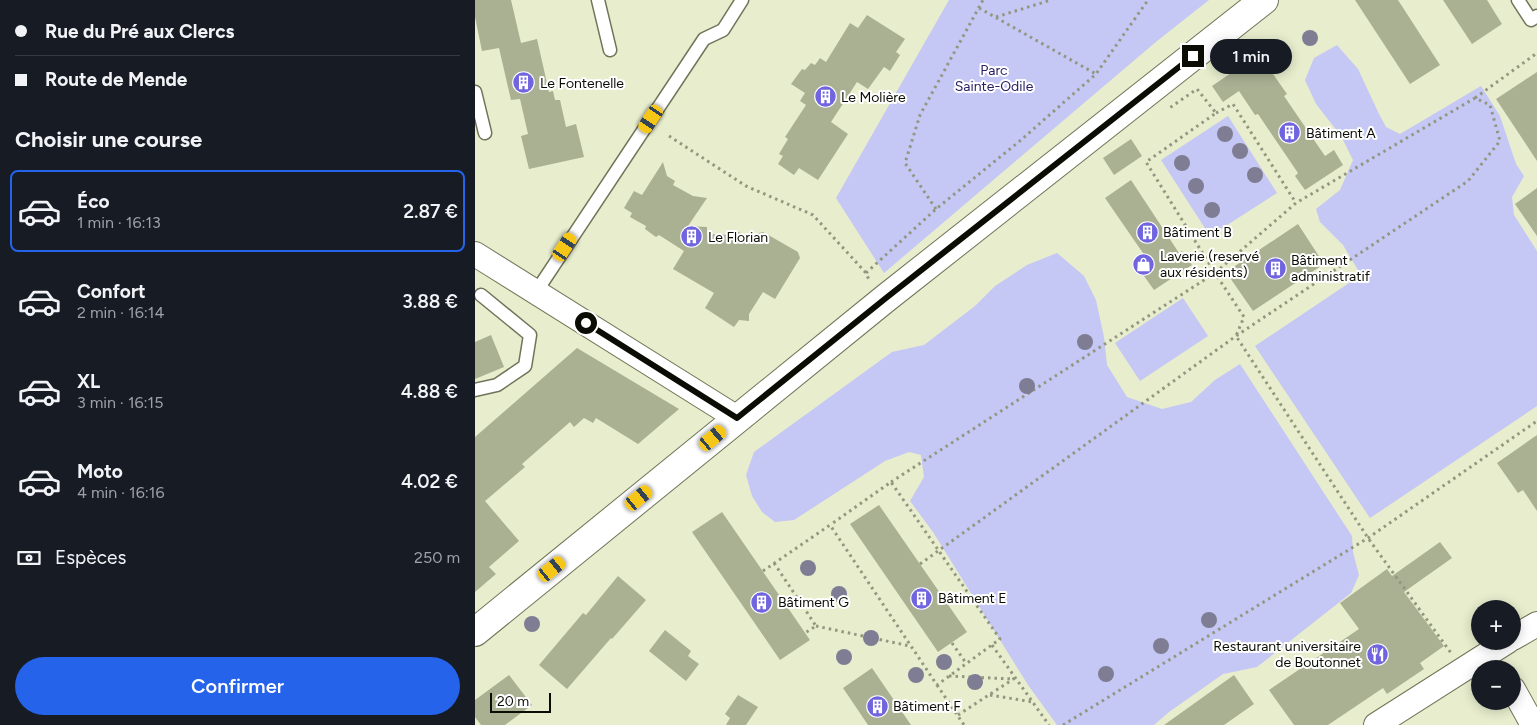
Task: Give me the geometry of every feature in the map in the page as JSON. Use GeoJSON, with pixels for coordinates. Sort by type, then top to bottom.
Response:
{"type":"FeatureCollection","features":[{"type":"Feature","properties":{"kind":"street"},"geometry":{"type":"LineString","coordinates":[[475,632],[886,298],[1263,0]]}},
{"type":"Feature","properties":{"kind":"street"},"geometry":{"type":"LineString","coordinates":[[475,254],[737,418]]}},
{"type":"Feature","properties":{"kind":"street"},"geometry":{"type":"LineString","coordinates":[[1521,633],[1537,624]]}},
{"type":"Feature","properties":{"kind":"street"},"geometry":{"type":"LineString","coordinates":[[1376,725],[1464,670],[1500,654]]}},
{"type":"Feature","properties":{"kind":"street"},"geometry":{"type":"LineString","coordinates":[[1521,703],[1533,725]]}},
{"type":"Feature","properties":{"kind":"lane"},"geometry":{"type":"LineString","coordinates":[[598,0],[610,50]]}},
{"type":"Feature","properties":{"kind":"lane"},"geometry":{"type":"LineString","coordinates":[[536,292],[704,38],[723,30],[742,0]]}},
{"type":"Feature","properties":{"kind":"lane"},"geometry":{"type":"LineString","coordinates":[[1518,0],[1531,20],[1537,16]]}},
{"type":"Feature","properties":{"kind":"lane"},"geometry":{"type":"LineString","coordinates":[[475,92],[485,133]]}},
{"type":"Feature","properties":{"kind":"lane"},"geometry":{"type":"LineString","coordinates":[[475,390],[497,385],[525,366],[530,335],[481,295]]}},
{"type":"Feature","properties":{"kind":"path"},"geometry":{"type":"LineString","coordinates":[[936,209],[905,162],[920,115],[983,0]]}},
{"type":"Feature","properties":{"kind":"path"},"geometry":{"type":"LineString","coordinates":[[995,17],[1051,0]]}},
{"type":"Feature","properties":{"kind":"path"},"geometry":{"type":"LineString","coordinates":[[866,273],[936,209],[1021,140],[1096,74],[1148,0]]}},
{"type":"Feature","properties":{"kind":"path"},"geometry":{"type":"LineString","coordinates":[[979,8],[1096,74]]}},
{"type":"Feature","properties":{"kind":"path"},"geometry":{"type":"LineString","coordinates":[[763,571],[891,482],[1215,273],[1296,202],[1475,98],[1537,53]]}},
{"type":"Feature","properties":{"kind":"path"},"geometry":{"type":"LineString","coordinates":[[1168,109],[1197,89],[1216,114]]}},
{"type":"Feature","properties":{"kind":"path"},"geometry":{"type":"LineString","coordinates":[[920,564],[1236,336],[1468,181],[1500,141],[1490,105],[1475,98]]}},
{"type":"Feature","properties":{"kind":"path"},"geometry":{"type":"LineString","coordinates":[[1236,336],[1244,317],[1146,162],[1233,104],[1296,202]]}},
{"type":"Feature","properties":{"kind":"path"},"geometry":{"type":"LineString","coordinates":[[669,136],[746,186],[813,214],[866,273],[871,284],[886,298]]}},
{"type":"Feature","properties":{"kind":"path"},"geometry":{"type":"LineString","coordinates":[[1236,336],[1368,538],[1464,670]]}},
{"type":"Feature","properties":{"kind":"path"},"geometry":{"type":"LineString","coordinates":[[1063,725],[1368,538],[1537,421]]}},
{"type":"Feature","properties":{"kind":"path"},"geometry":{"type":"LineString","coordinates":[[891,482],[1000,639],[937,684]]}},
{"type":"Feature","properties":{"kind":"path"},"geometry":{"type":"LineString","coordinates":[[830,525],[964,725]]}},
{"type":"Feature","properties":{"kind":"path"},"geometry":{"type":"LineString","coordinates":[[774,563],[816,626],[911,646]]}},
{"type":"Feature","properties":{"kind":"path"},"geometry":{"type":"LineString","coordinates":[[805,634],[816,626]]}},
{"type":"Feature","properties":{"kind":"path"},"geometry":{"type":"LineString","coordinates":[[952,643],[966,663]]}},
{"type":"Feature","properties":{"kind":"path"},"geometry":{"type":"LineString","coordinates":[[992,645],[1049,725]]}},
{"type":"Feature","properties":{"kind":"path"},"geometry":{"type":"LineString","coordinates":[[948,676],[1014,678]]}},
{"type":"Feature","properties":{"kind":"path"},"geometry":{"type":"LineString","coordinates":[[958,715],[1014,678]]}},
{"type":"Feature","properties":{"kind":"path"},"geometry":{"type":"LineString","coordinates":[[989,695],[1033,702]]}},
{"type":"Feature","properties":{"kind":"green space","name":"Parc Sainte-Odile"},"geometry":{"type":"Polygon","coordinates":[[[949,0],[1209,0],[1157,41],[884,273],[836,198],[949,0]]]}},
{"type":"Feature","properties":{"kind":"green space"},"geometry":{"type":"Polygon","coordinates":[[[1337,45],[1358,69],[1386,127],[1400,134],[1481,86],[1500,116],[1516,164],[1524,176],[1512,197],[1514,215],[1537,251],[1537,406],[1370,518],[1255,346],[1361,275],[1343,245],[1320,222],[1316,209],[1340,190],[1353,160],[1341,136],[1316,104],[1305,80],[1314,58],[1337,45]]]}},
{"type":"Feature","properties":{"kind":"green space"},"geometry":{"type":"Polygon","coordinates":[[[1228,116],[1277,193],[1210,236],[1161,160],[1228,116]]]}},
{"type":"Feature","properties":{"kind":"green space"},"geometry":{"type":"Polygon","coordinates":[[[1057,253],[1084,276],[1096,300],[1104,337],[1107,365],[1127,397],[1162,409],[1191,402],[1215,380],[1240,364],[1352,536],[1353,552],[1359,575],[1351,593],[1257,667],[1223,674],[1169,712],[1154,725],[1057,725],[1028,685],[933,532],[910,501],[924,477],[921,455],[909,452],[885,461],[794,520],[775,522],[762,512],[752,496],[746,475],[754,452],[892,352],[924,345],[975,306],[995,286],[1027,265],[1057,253]]]}},
{"type":"Feature","properties":{"kind":"green space"},"geometry":{"type":"Polygon","coordinates":[[[1183,298],[1208,336],[1140,381],[1115,343],[1183,298]]]}},
{"type":"Feature","properties":{"kind":"building","name":"Le Fontenelle"},"geometry":{"type":"Polygon","coordinates":[[[475,0],[511,0],[521,43],[537,39],[549,92],[553,91],[555,100],[560,100],[566,127],[576,124],[584,157],[529,169],[521,136],[528,134],[520,99],[511,100],[499,48],[482,51],[475,17],[475,0]]]}},
{"type":"Feature","properties":{"kind":"building"},"geometry":{"type":"Polygon","coordinates":[[[1355,0],[1398,0],[1440,65],[1410,84],[1355,0]]]}},
{"type":"Feature","properties":{"kind":"building"},"geometry":{"type":"Polygon","coordinates":[[[1443,0],[1487,0],[1502,24],[1472,44],[1443,0]]]}},
{"type":"Feature","properties":{"kind":"building","name":"Le Molière"},"geometry":{"type":"Polygon","coordinates":[[[867,15],[905,39],[896,52],[900,55],[890,71],[884,67],[868,89],[857,82],[831,122],[848,134],[818,180],[799,168],[794,175],[778,164],[783,156],[779,154],[788,139],[785,137],[806,105],[800,101],[805,93],[791,84],[802,69],[805,70],[811,63],[815,65],[820,58],[826,62],[850,23],[858,28],[867,15]]]}},
{"type":"Feature","properties":{"kind":"building","name":"Bâtiment A"},"geometry":{"type":"Polygon","coordinates":[[[1259,54],[1287,94],[1284,96],[1325,156],[1334,150],[1343,165],[1305,190],[1295,176],[1298,173],[1258,114],[1255,115],[1239,91],[1223,102],[1212,86],[1259,54]]]}},
{"type":"Feature","properties":{"kind":"building"},"geometry":{"type":"Polygon","coordinates":[[[1537,72],[1537,161],[1496,99],[1537,72]]]}},
{"type":"Feature","properties":{"kind":"building"},"geometry":{"type":"Polygon","coordinates":[[[1131,139],[1142,156],[1114,175],[1103,158],[1131,139]]]}},
{"type":"Feature","properties":{"kind":"building","name":"Le Florian"},"geometry":{"type":"Polygon","coordinates":[[[663,162],[667,176],[675,181],[673,185],[693,196],[707,198],[688,226],[707,227],[707,234],[735,235],[737,231],[746,236],[763,232],[798,252],[800,258],[775,299],[763,292],[749,314],[749,321],[739,320],[734,327],[705,308],[714,293],[673,269],[684,251],[659,235],[656,237],[645,229],[646,226],[630,217],[632,213],[624,208],[634,191],[642,195],[663,162]]]}},
{"type":"Feature","properties":{"kind":"building","name":"Bâtiment B"},"geometry":{"type":"Polygon","coordinates":[[[1131,180],[1179,253],[1182,251],[1192,265],[1154,290],[1144,276],[1154,269],[1105,198],[1131,180]]]}},
{"type":"Feature","properties":{"kind":"building"},"geometry":{"type":"Polygon","coordinates":[[[1537,188],[1537,236],[1515,204],[1537,188]]]}},
{"type":"Feature","properties":{"kind":"building","name":"Bâtiment administratif"},"geometry":{"type":"Polygon","coordinates":[[[1298,224],[1324,264],[1253,311],[1226,272],[1298,224]]]}},
{"type":"Feature","properties":{"kind":"building"},"geometry":{"type":"Polygon","coordinates":[[[491,335],[504,367],[475,379],[475,342],[491,335]]]}},
{"type":"Feature","properties":{"kind":"building"},"geometry":{"type":"Polygon","coordinates":[[[577,348],[679,409],[638,444],[596,418],[593,423],[584,418],[574,427],[570,422],[522,464],[525,467],[485,501],[519,541],[489,567],[496,574],[475,592],[475,437],[577,348]]]}},
{"type":"Feature","properties":{"kind":"building"},"geometry":{"type":"Polygon","coordinates":[[[1537,435],[1537,511],[1523,490],[1518,493],[1497,463],[1537,435]]]}},
{"type":"Feature","properties":{"kind":"building","name":"Bâtiment E"},"geometry":{"type":"Polygon","coordinates":[[[879,505],[967,632],[938,652],[850,524],[879,505]]]}},
{"type":"Feature","properties":{"kind":"building","name":"Bâtiment G"},"geometry":{"type":"Polygon","coordinates":[[[722,512],[810,640],[780,660],[692,532],[722,512]]]}},
{"type":"Feature","properties":{"kind":"building","name":"Restaurant universitaire de Boutonnet"},"geometry":{"type":"Polygon","coordinates":[[[1440,542],[1452,558],[1404,592],[1444,646],[1420,663],[1424,669],[1387,694],[1383,688],[1328,725],[1294,725],[1269,690],[1359,629],[1340,603],[1387,569],[1392,576],[1440,542]]]}},
{"type":"Feature","properties":{"kind":"building"},"geometry":{"type":"Polygon","coordinates":[[[618,576],[646,600],[567,689],[539,665],[583,613],[586,615],[618,576]]]}},
{"type":"Feature","properties":{"kind":"building"},"geometry":{"type":"Polygon","coordinates":[[[665,630],[691,651],[688,656],[699,664],[686,681],[649,651],[665,630]]]}},
{"type":"Feature","properties":{"kind":"building","name":"Bâtiment F"},"geometry":{"type":"Polygon","coordinates":[[[872,668],[911,725],[868,725],[843,688],[872,668]]]}},
{"type":"Feature","properties":{"kind":"building"},"geometry":{"type":"Polygon","coordinates":[[[509,675],[532,705],[505,725],[481,725],[475,717],[475,700],[509,675]]]}},
{"type":"Feature","properties":{"kind":"building"},"geometry":{"type":"Polygon","coordinates":[[[1234,675],[1254,704],[1224,725],[1164,725],[1234,675]]]}},
{"type":"Feature","properties":{"kind":"building"},"geometry":{"type":"Polygon","coordinates":[[[738,695],[758,707],[746,725],[726,725],[730,718],[725,714],[738,695]]]}},
{"type":"Feature","properties":{"kind":"place","name":"Le Fontenelle"},"geometry":{"type":"Point","coordinates":[524,83]}},
{"type":"Feature","properties":{"kind":"place","name":"Le Molière"},"geometry":{"type":"Point","coordinates":[825,97]}},
{"type":"Feature","properties":{"kind":"place","name":"Bâtiment A"},"geometry":{"type":"Point","coordinates":[1290,133]}},
{"type":"Feature","properties":{"kind":"place","name":"Bâtiment B"},"geometry":{"type":"Point","coordinates":[1147,232]}},
{"type":"Feature","properties":{"kind":"place","name":"Le Florian"},"geometry":{"type":"Point","coordinates":[692,237]}},
{"type":"Feature","properties":{"kind":"place","name":"Laverie (reservé aux résidents)"},"geometry":{"type":"Point","coordinates":[1144,264]}},
{"type":"Feature","properties":{"kind":"place","name":"Bâtiment administratif"},"geometry":{"type":"Point","coordinates":[1275,268]}},
{"type":"Feature","properties":{"kind":"place","name":"Bâtiment E"},"geometry":{"type":"Point","coordinates":[922,598]}},
{"type":"Feature","properties":{"kind":"place","name":"Bâtiment G"},"geometry":{"type":"Point","coordinates":[762,602]}},
{"type":"Feature","properties":{"kind":"place","name":"Restaurant universitaire de Boutonnet"},"geometry":{"type":"Point","coordinates":[1377,654]}},
{"type":"Feature","properties":{"kind":"place","name":"Bâtiment F"},"geometry":{"type":"Point","coordinates":[877,706]}},
{"type":"Feature","properties":{"kind":"route"},"geometry":{"type":"LineString","coordinates":[[586,323],[737,418],[1193,56]]}}]}
